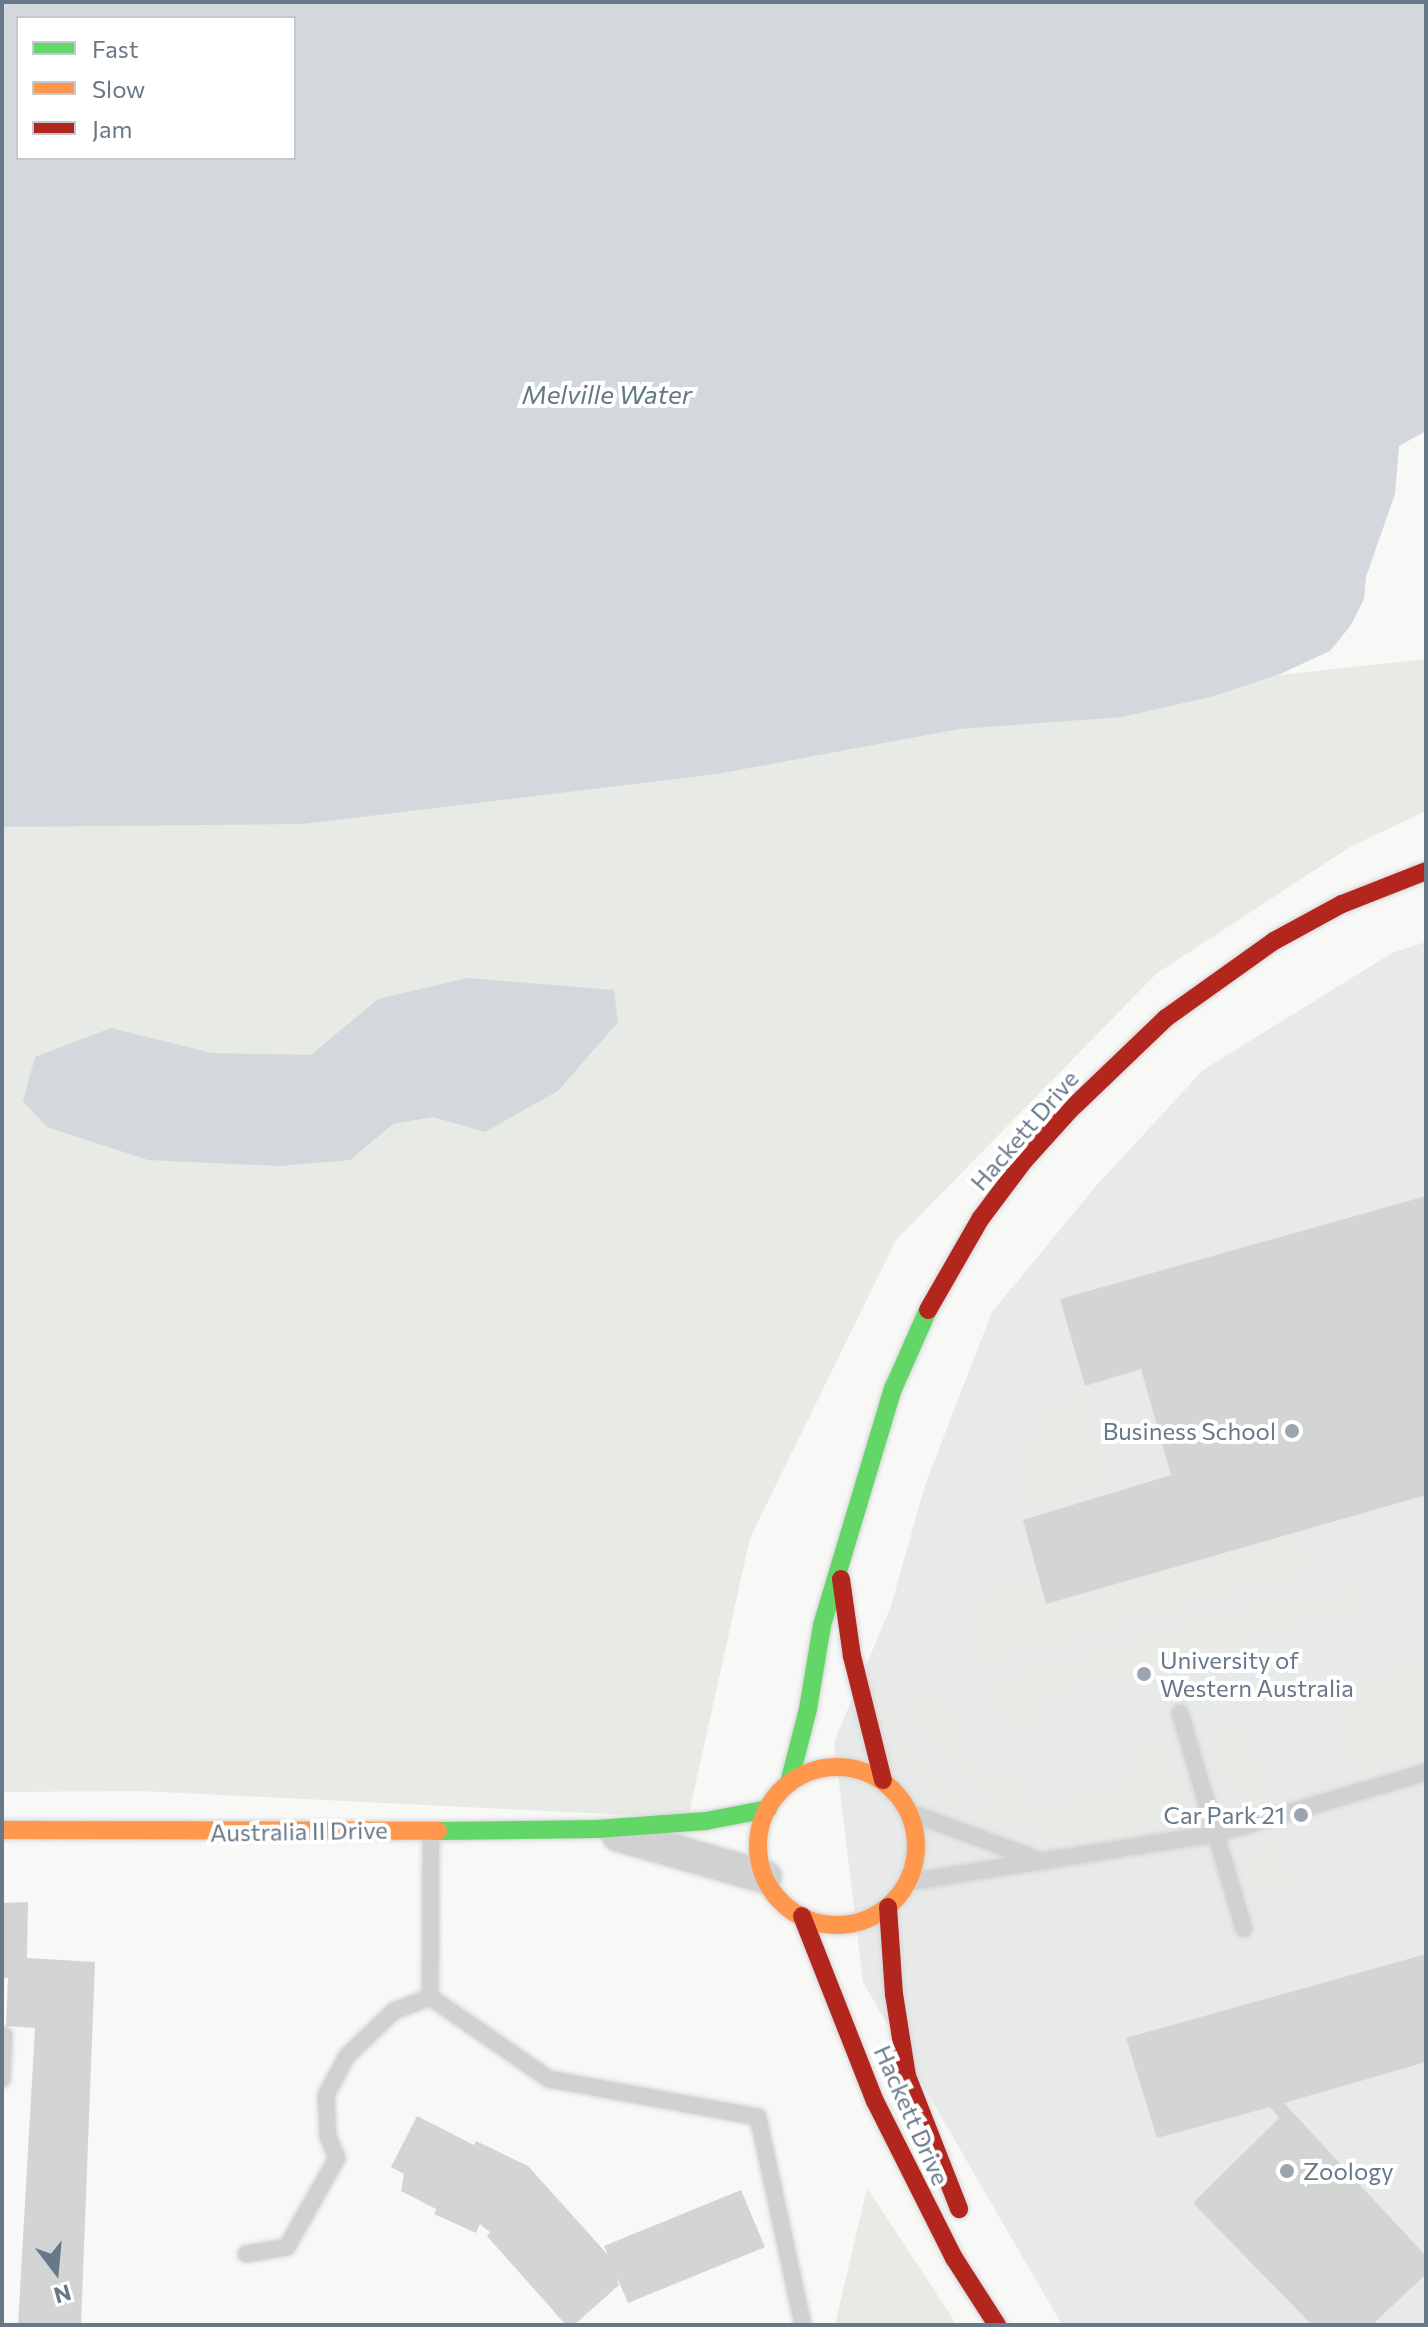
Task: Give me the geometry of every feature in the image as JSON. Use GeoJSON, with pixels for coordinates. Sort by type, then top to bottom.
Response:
{"type":"FeatureCollection","features":[{"type":"Feature","properties":{"kind":"main road","name":"Hackett Drive"},"geometry":{"type":"LineString","coordinates":[[789,1783],[808,1709],[822,1625],[840,1573],[860,1490],[893,1389],[921,1322],[981,1218],[1023,1162],[1133,1047],[1216,981],[1274,941],[1342,904],[1426,871]]}},
{"type":"Feature","properties":{"kind":"main road","name":"Hackett Drive"},"geometry":{"type":"LineString","coordinates":[[840,1573],[852,1656],[883,1780]]}},
{"type":"Feature","properties":{"kind":"main road"},"geometry":{"type":"LineString","coordinates":[[835,1766],[861,1770],[883,1780],[909,1812],[916,1835],[916,1860],[908,1882],[888,1907],[869,1919],[846,1925],[823,1923],[786,1907],[765,1877],[758,1843],[768,1809],[789,1783],[811,1771],[835,1766]]}},
{"type":"Feature","properties":{"kind":"main road","name":"Australia II Drive"},"geometry":{"type":"LineString","coordinates":[[2,1830],[262,1833],[431,1828],[597,1829],[706,1821],[768,1809]]}},
{"type":"Feature","properties":{"kind":"main road","name":"Hackett Drive"},"geometry":{"type":"LineString","coordinates":[[888,1907],[894,1994],[907,2076],[966,2223]]}},
{"type":"Feature","properties":{"kind":"main road","name":"Hackett Drive"},"geometry":{"type":"LineString","coordinates":[[802,1916],[875,2101],[954,2258],[997,2325]]}},
{"type":"Feature","properties":{"kind":"street","name":"Australia II Drive"},"geometry":{"type":"LineString","coordinates":[[597,1829],[765,1877]]}},
{"type":"Feature","properties":{"kind":"lane"},"geometry":{"type":"LineString","coordinates":[[1180,1713],[1244,1929]]}},
{"type":"Feature","properties":{"kind":"lane"},"geometry":{"type":"LineString","coordinates":[[908,1882],[1216,1834],[1426,1772]]}},
{"type":"Feature","properties":{"kind":"lane"},"geometry":{"type":"LineString","coordinates":[[909,1812],[1038,1860]]}},
{"type":"Feature","properties":{"kind":"lane"},"geometry":{"type":"LineString","coordinates":[[430,1997],[431,1828]]}},
{"type":"Feature","properties":{"kind":"lane"},"geometry":{"type":"LineString","coordinates":[[246,2254],[287,2247],[337,2158],[328,2137],[326,2095],[347,2056],[394,2011],[430,1997]]}},
{"type":"Feature","properties":{"kind":"lane"},"geometry":{"type":"LineString","coordinates":[[430,1997],[549,2079],[758,2117],[803,2325]]}},
{"type":"Feature","properties":{"kind":"lane"},"geometry":{"type":"LineString","coordinates":[[2,2079],[4,2035]]}},
{"type":"Feature","properties":{"kind":"shaded area"},"geometry":{"type":"Polygon","coordinates":[[[1426,659],[1426,811],[1350,847],[1156,974],[896,1240],[750,1538],[688,1818],[141,1791],[2,1792],[2,815],[1426,659]]]}},
{"type":"Feature","properties":{"kind":"shaded area","name":"University of Western Australia"},"geometry":{"type":"Polygon","coordinates":[[[1426,942],[1426,2325],[1062,2325],[863,1982],[834,1742],[891,1606],[925,1485],[992,1312],[1096,1186],[1203,1070],[1392,953],[1426,942]]]}},
{"type":"Feature","properties":{"kind":"shaded area"},"geometry":{"type":"Polygon","coordinates":[[[1085,1386],[1110,1483],[1022,1510],[1021,1484],[1031,1431],[1044,1409],[1085,1386]]]}},
{"type":"Feature","properties":{"kind":"shaded area"},"geometry":{"type":"Polygon","coordinates":[[[1297,1532],[1310,1572],[979,1666],[976,1662],[973,1625],[978,1607],[1004,1584],[1037,1576],[1046,1604],[1297,1532]]]}},
{"type":"Feature","properties":{"kind":"shaded area"},"geometry":{"type":"Polygon","coordinates":[[[1353,1585],[1360,1608],[1032,1702],[1042,1735],[1028,1738],[1007,1731],[988,1706],[981,1683],[1305,1589],[1309,1598],[1353,1585]]]}},
{"type":"Feature","properties":{"kind":"shaded area"},"geometry":{"type":"Polygon","coordinates":[[[1426,1661],[1426,1754],[1361,1773],[1349,1771],[1328,1694],[1332,1688],[1426,1661]]]}},
{"type":"Feature","properties":{"kind":"shaded area"},"geometry":{"type":"Polygon","coordinates":[[[945,1693],[968,1760],[983,1773],[997,1778],[1021,1779],[1029,1808],[1139,1777],[1133,1750],[1137,1744],[1146,1742],[1158,1745],[1174,1764],[1181,1790],[1180,1810],[1172,1820],[1151,1831],[1082,1840],[1009,1830],[975,1816],[985,1801],[985,1793],[941,1761],[911,1709],[915,1702],[945,1693]]]}},
{"type":"Feature","properties":{"kind":"shaded area"},"geometry":{"type":"Polygon","coordinates":[[[880,1709],[892,1714],[919,1762],[952,1790],[957,1798],[956,1808],[933,1797],[899,1763],[880,1709]]]}},
{"type":"Feature","properties":{"kind":"shaded area"},"geometry":{"type":"Polygon","coordinates":[[[1238,1715],[1243,1715],[1268,1797],[1262,1802],[1238,1800],[1228,1791],[1214,1748],[1215,1732],[1238,1715]]]}},
{"type":"Feature","properties":{"kind":"shaded area"},"geometry":{"type":"Polygon","coordinates":[[[1268,1836],[1280,1838],[1287,1862],[1294,1892],[1290,1898],[1277,1899],[1258,1889],[1249,1865],[1253,1854],[1268,1836]]]}},
{"type":"Feature","properties":{"kind":"shaded area"},"geometry":{"type":"Polygon","coordinates":[[[867,2188],[957,2325],[835,2325],[867,2188]]]}},
{"type":"Feature","properties":{"kind":"water","name":"Melville Water"},"geometry":{"type":"Polygon","coordinates":[[[2,2],[1426,2],[1426,431],[1399,446],[1395,494],[1366,577],[1364,599],[1351,625],[1330,651],[1280,674],[1214,696],[1122,717],[959,729],[717,774],[303,824],[2,827],[2,2]]]}},
{"type":"Feature","properties":{"kind":"water"},"geometry":{"type":"Polygon","coordinates":[[[467,978],[614,990],[618,1022],[558,1091],[485,1132],[433,1117],[393,1124],[350,1160],[280,1166],[148,1160],[47,1127],[23,1101],[35,1057],[111,1028],[212,1053],[311,1055],[378,999],[467,978]]]}},
{"type":"Feature","properties":{"kind":"building","name":"Business School"},"geometry":{"type":"Polygon","coordinates":[[[1426,1196],[1426,1495],[1046,1604],[1023,1520],[1171,1475],[1141,1369],[1085,1386],[1060,1299],[1426,1196]]]}},
{"type":"Feature","properties":{"kind":"building"},"geometry":{"type":"Polygon","coordinates":[[[28,1902],[27,1958],[95,1962],[81,2325],[18,2325],[35,2028],[6,2026],[8,1978],[2,1978],[2,1903],[28,1902]]]}},
{"type":"Feature","properties":{"kind":"building","name":"Zoology"},"geometry":{"type":"Polygon","coordinates":[[[1426,1954],[1426,2062],[1284,2103],[1426,2256],[1426,2274],[1372,2325],[1312,2325],[1193,2203],[1279,2118],[1270,2107],[1157,2138],[1126,2038],[1426,1954]]]}},
{"type":"Feature","properties":{"kind":"building"},"geometry":{"type":"Polygon","coordinates":[[[417,2116],[474,2145],[476,2141],[528,2166],[608,2255],[604,2246],[741,2190],[765,2247],[628,2303],[617,2277],[619,2285],[574,2325],[566,2325],[487,2236],[490,2232],[480,2224],[476,2233],[434,2214],[436,2209],[401,2191],[404,2174],[391,2167],[417,2116]]]}},
{"type":"Feature","properties":{"kind":"traffic: fast"},"geometry":{"type":"LineString","coordinates":[[789,1783],[808,1709],[822,1625],[893,1389],[928,1310]]}},
{"type":"Feature","properties":{"kind":"traffic: fast"},"geometry":{"type":"LineString","coordinates":[[438,1831],[597,1829],[706,1821],[768,1809]]}},
{"type":"Feature","properties":{"kind":"traffic: slow"},"geometry":{"type":"LineString","coordinates":[[837,1767],[867,1773],[893,1790],[910,1816],[916,1846],[910,1876],[893,1902],[867,1919],[837,1925],[807,1919],[781,1902],[764,1876],[758,1846],[764,1816],[781,1790],[807,1773],[837,1767]]}},
{"type":"Feature","properties":{"kind":"traffic: slow"},"geometry":{"type":"LineString","coordinates":[[2,1830],[438,1831]]}},
{"type":"Feature","properties":{"kind":"traffic: jam"},"geometry":{"type":"LineString","coordinates":[[928,1310],[981,1218],[1023,1162],[1070,1110],[1166,1018],[1274,941],[1342,904],[1426,871]]}},
{"type":"Feature","properties":{"kind":"traffic: jam"},"geometry":{"type":"LineString","coordinates":[[841,1579],[852,1656],[883,1780]]}},
{"type":"Feature","properties":{"kind":"traffic: jam"},"geometry":{"type":"LineString","coordinates":[[888,1907],[894,1994],[907,2076],[959,2209]]}},
{"type":"Feature","properties":{"kind":"traffic: jam"},"geometry":{"type":"LineString","coordinates":[[802,1916],[875,2101],[954,2258],[997,2325]]}},
{"type":"Feature","properties":{"kind":"place","name":"Business School"},"geometry":{"type":"Point","coordinates":[1292,1431]}},
{"type":"Feature","properties":{"kind":"place","name":"University of Western Australia"},"geometry":{"type":"Point","coordinates":[1144,1674]}},
{"type":"Feature","properties":{"kind":"place","name":"Car Park 21"},"geometry":{"type":"Point","coordinates":[1301,1815]}},
{"type":"Feature","properties":{"kind":"place","name":"Zoology"},"geometry":{"type":"Point","coordinates":[1287,2171]}}]}
